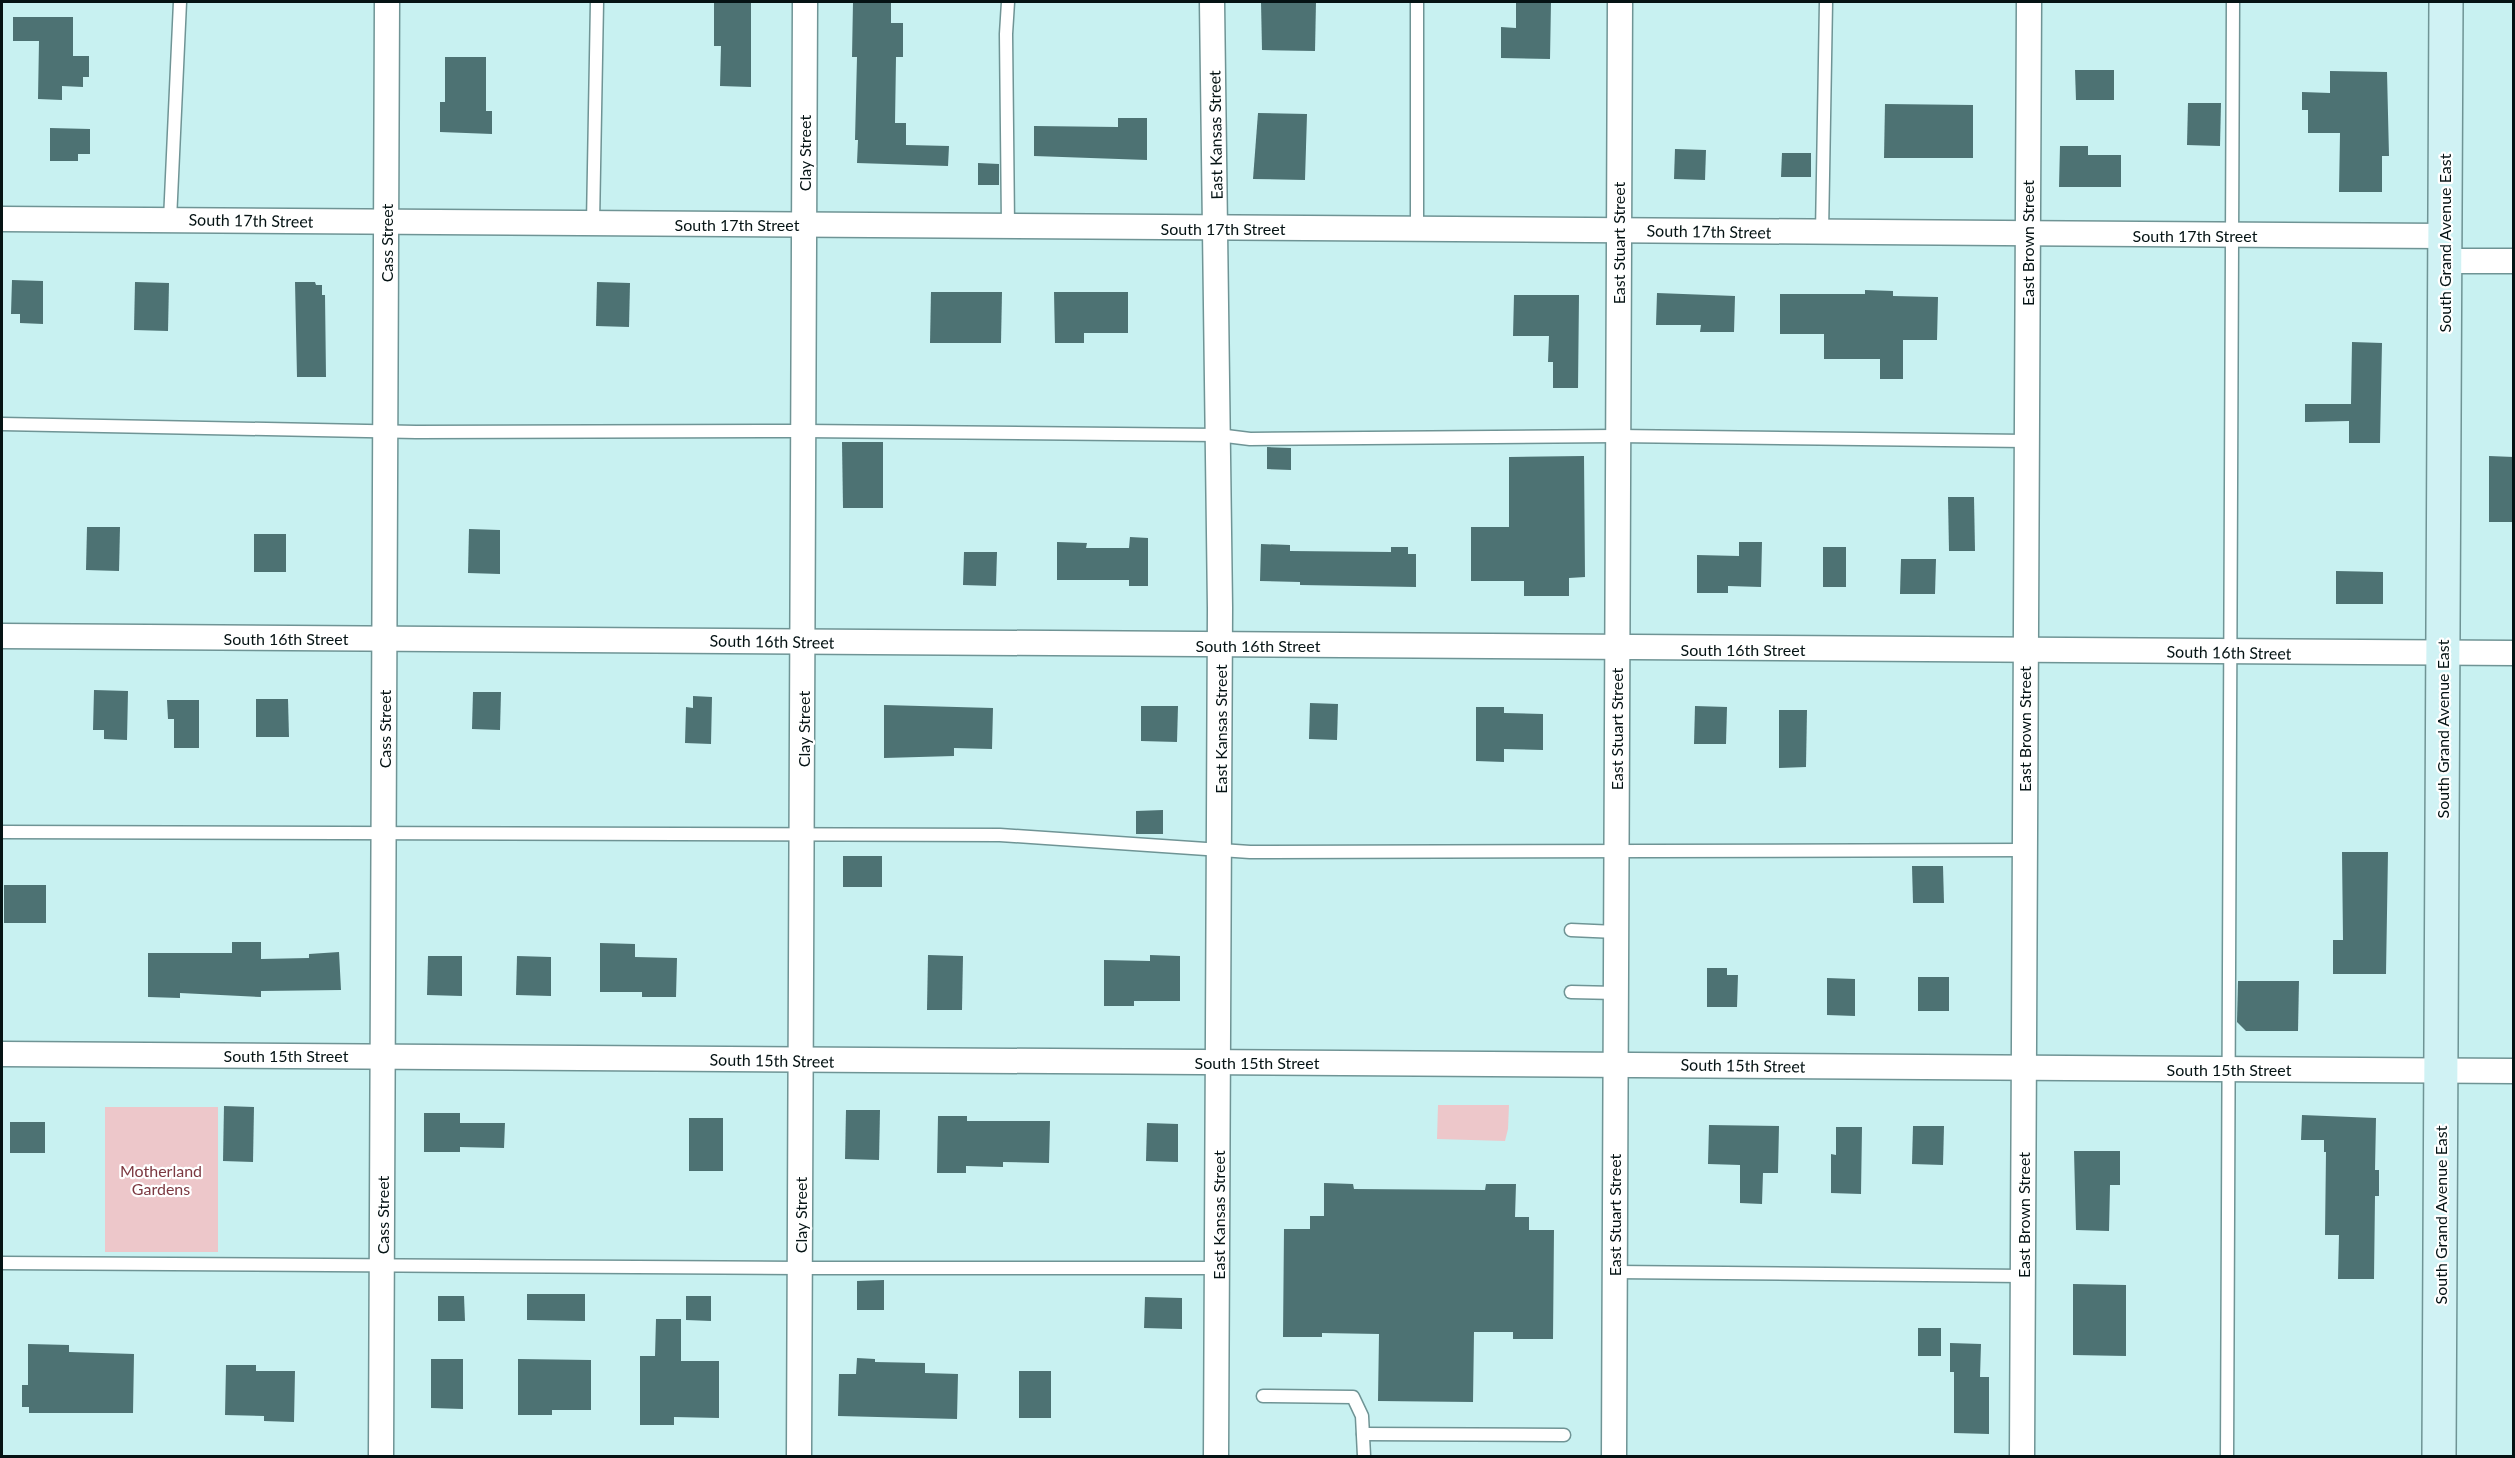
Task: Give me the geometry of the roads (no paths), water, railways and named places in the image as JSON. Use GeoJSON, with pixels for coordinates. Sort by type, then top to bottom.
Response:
{"type":"FeatureCollection","features":[{"type":"Feature","properties":{"kind":"main road","name":"South Grand Avenue East"},"geometry":{"type":"LineString","coordinates":[[2439,1456],[2446,2]]}},
{"type":"Feature","properties":{"kind":"street","name":"Cass Street"},"geometry":{"type":"LineString","coordinates":[[381,1456],[387,2]]}},
{"type":"Feature","properties":{"kind":"street","name":"Clay Street"},"geometry":{"type":"LineString","coordinates":[[799,1456],[805,2]]}},
{"type":"Feature","properties":{"kind":"street","name":"East Kansas Street"},"geometry":{"type":"LineString","coordinates":[[1212,2],[1220,646],[1216,1456]]}},
{"type":"Feature","properties":{"kind":"street","name":"East Stuart Street"},"geometry":{"type":"LineString","coordinates":[[1614,1456],[1620,2]]}},
{"type":"Feature","properties":{"kind":"street","name":"East Brown Street"},"geometry":{"type":"LineString","coordinates":[[2022,1456],[2025,441],[2029,2]]}},
{"type":"Feature","properties":{"kind":"street","name":"South 17th Street"},"geometry":{"type":"LineString","coordinates":[[2,219],[2232,235],[2444,249],[2514,261]]}},
{"type":"Feature","properties":{"kind":"street","name":"South 16th Street"},"geometry":{"type":"LineString","coordinates":[[2,636],[2514,653]]}},
{"type":"Feature","properties":{"kind":"street","name":"South 15th Street"},"geometry":{"type":"LineString","coordinates":[[2,1054],[2514,1071]]}},
{"type":"Feature","properties":{"kind":"lane"},"geometry":{"type":"LineString","coordinates":[[170,220],[180,2]]}},
{"type":"Feature","properties":{"kind":"lane"},"geometry":{"type":"LineString","coordinates":[[593,223],[597,2]]}},
{"type":"Feature","properties":{"kind":"lane"},"geometry":{"type":"LineString","coordinates":[[1008,2],[1006,34],[1008,226]]}},
{"type":"Feature","properties":{"kind":"lane"},"geometry":{"type":"LineString","coordinates":[[1417,2],[1418,229]]}},
{"type":"Feature","properties":{"kind":"lane"},"geometry":{"type":"LineString","coordinates":[[1822,233],[1826,2]]}},
{"type":"Feature","properties":{"kind":"lane"},"geometry":{"type":"LineString","coordinates":[[2227,1456],[2234,2]]}},
{"type":"Feature","properties":{"kind":"lane"},"geometry":{"type":"LineString","coordinates":[[2,424],[384,431],[802,431],[1218,435],[1250,439],[1617,436],[2025,441]]}},
{"type":"Feature","properties":{"kind":"lane"},"geometry":{"type":"LineString","coordinates":[[2,832],[1000,835],[1250,852],[2024,850]]}},
{"type":"Feature","properties":{"kind":"lane"},"geometry":{"type":"LineString","coordinates":[[1571,930],[1616,932]]}},
{"type":"Feature","properties":{"kind":"lane"},"geometry":{"type":"LineString","coordinates":[[1571,992],[1616,993]]}},
{"type":"Feature","properties":{"kind":"lane"},"geometry":{"type":"LineString","coordinates":[[2,1263],[1218,1268]]}},
{"type":"Feature","properties":{"kind":"lane"},"geometry":{"type":"LineString","coordinates":[[1614,1272],[2023,1276]]}},
{"type":"Feature","properties":{"kind":"lane"},"geometry":{"type":"LineString","coordinates":[[1263,1396],[1353,1398],[1362,1416],[1364,1456]]}},
{"type":"Feature","properties":{"kind":"lane"},"geometry":{"type":"LineString","coordinates":[[1363,1434],[1564,1435]]}},
{"type":"Feature","properties":{"kind":"park label","name":"Motherland Gardens"},"geometry":{"type":"Point","coordinates":[161,1179]}}]}
